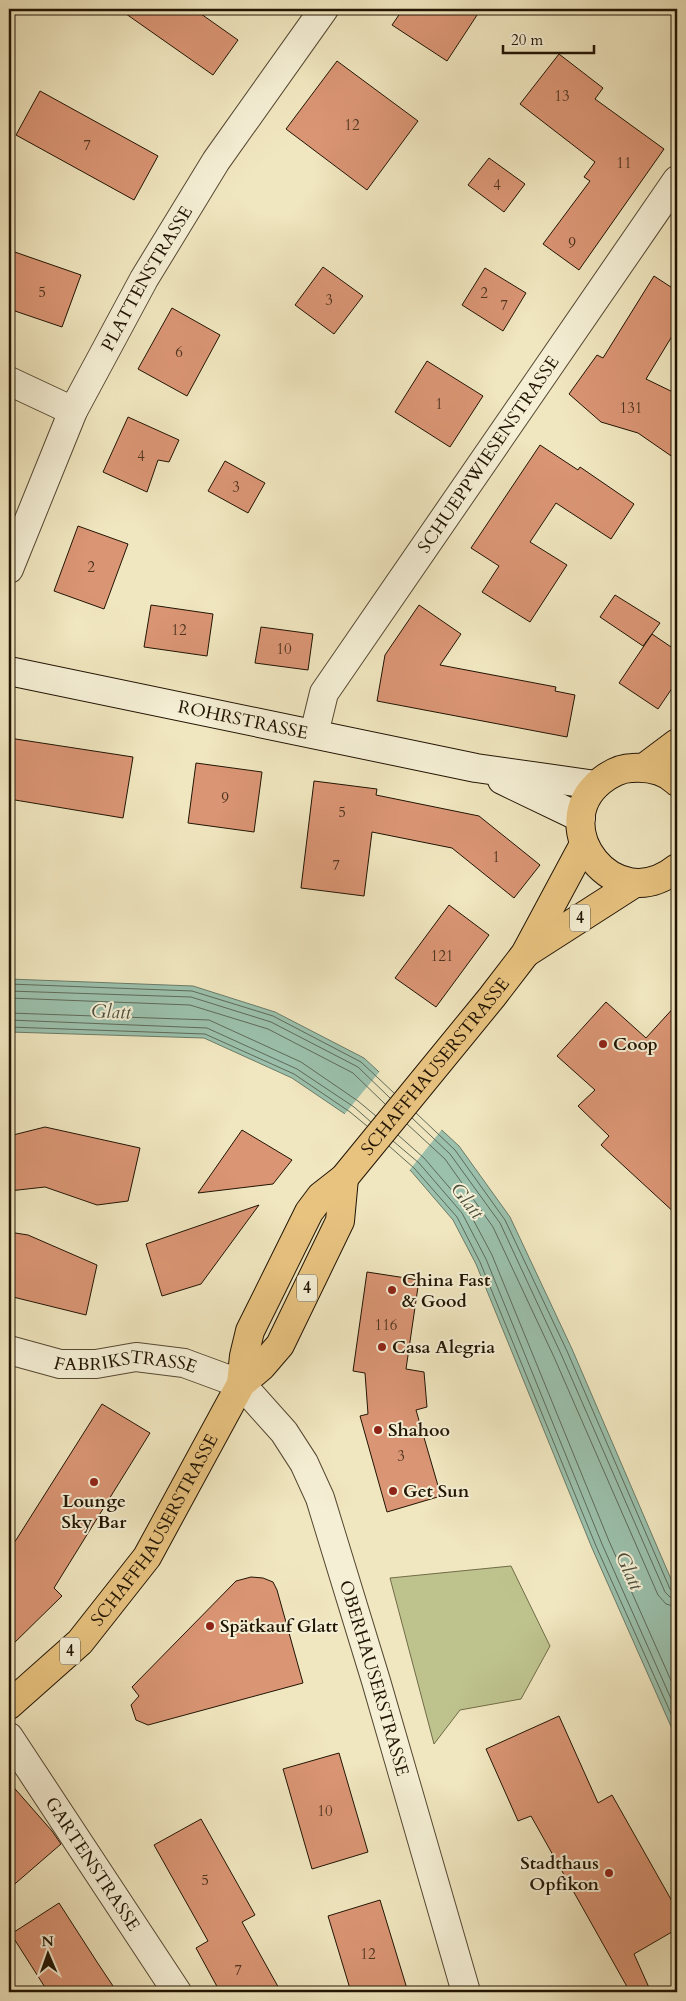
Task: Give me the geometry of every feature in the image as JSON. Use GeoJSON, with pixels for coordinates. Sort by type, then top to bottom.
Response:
{"type":"FeatureCollection","features":[{"type":"Feature","properties":{"kind":"main road"},"geometry":{"type":"LineString","coordinates":[[645,767],[677,743]]}},
{"type":"Feature","properties":{"kind":"main road"},"geometry":{"type":"LineString","coordinates":[[635,883],[619,879],[604,871],[592,859],[584,844],[581,831],[581,818],[586,800],[596,785],[610,774],[627,768],[645,767],[660,771],[677,782]]}},
{"type":"Feature","properties":{"kind":"main road","name":"SCHAFFHAUSERSTRASSE"},"geometry":{"type":"LineString","coordinates":[[9,1705],[80,1642],[147,1557],[241,1384],[244,1356],[250,1331],[308,1212],[321,1196],[348,1172],[525,954],[584,844]]}},
{"type":"Feature","properties":{"kind":"main road","name":"SCHAFFHAUSERSTRASSE"},"geometry":{"type":"LineString","coordinates":[[525,954],[635,883],[650,882],[673,875]]}},
{"type":"Feature","properties":{"kind":"street","name":"PLATTENSTRASSE"},"geometry":{"type":"LineString","coordinates":[[9,569],[73,411],[144,279],[216,161],[324,9]]}},
{"type":"Feature","properties":{"kind":"street","name":"SCHUEPPWIESENSTRASSE"},"geometry":{"type":"LineString","coordinates":[[314,734],[324,693],[677,180]]}},
{"type":"Feature","properties":{"kind":"street"},"geometry":{"type":"LineString","coordinates":[[9,381],[73,411]]}},
{"type":"Feature","properties":{"kind":"street","name":"ROHRSTRASSE"},"geometry":{"type":"LineString","coordinates":[[9,671],[476,768],[596,785]]}},
{"type":"Feature","properties":{"kind":"street","name":"ROHRSTRASSE"},"geometry":{"type":"LineString","coordinates":[[476,768],[581,818]]}},
{"type":"Feature","properties":{"kind":"street","name":"FABRIKSTRASSE"},"geometry":{"type":"LineString","coordinates":[[9,1350],[60,1364],[96,1364],[136,1358],[184,1363],[241,1384]]}},
{"type":"Feature","properties":{"kind":"street","name":"OBERHAUSERSTRASSE"},"geometry":{"type":"LineString","coordinates":[[241,1384],[284,1432],[304,1464],[320,1498],[376,1681],[466,1992]]}},
{"type":"Feature","properties":{"kind":"street","name":"GARTENSTRASSE"},"geometry":{"type":"LineString","coordinates":[[9,1737],[177,1992]]}},
{"type":"Feature","properties":{"kind":"shaded area"},"geometry":{"type":"Polygon","coordinates":[[[511,1566],[550,1646],[521,1699],[460,1710],[434,1744],[390,1578],[511,1566]]]}},
{"type":"Feature","properties":{"kind":"water","name":"Glatt"},"geometry":{"type":"Polygon","coordinates":[[[9,979],[193,986],[275,1012],[364,1058],[459,1146],[510,1217],[572,1349],[677,1593],[677,1740],[592,1548],[476,1264],[453,1220],[411,1171],[348,1116],[292,1078],[204,1038],[9,1032],[9,979]]]}},
{"type":"Feature","properties":{"kind":"pier"},"geometry":{"type":"Polygon","coordinates":[[[381,1070],[443,1128],[408,1172],[343,1116],[381,1070]]]}},
{"type":"Feature","properties":{"kind":"building"},"geometry":{"type":"Polygon","coordinates":[[[119,9],[194,9],[238,40],[213,75],[119,9]]]}},
{"type":"Feature","properties":{"kind":"building"},"geometry":{"type":"Polygon","coordinates":[[[403,9],[481,9],[447,61],[392,25],[403,9]]]}},
{"type":"Feature","properties":{"kind":"building"},"geometry":{"type":"Polygon","coordinates":[[[559,54],[603,88],[595,99],[664,149],[579,270],[543,244],[590,181],[584,177],[595,162],[520,104],[559,54]]]}},
{"type":"Feature","properties":{"kind":"building"},"geometry":{"type":"Polygon","coordinates":[[[337,61],[418,121],[367,190],[286,129],[337,61]]]}},
{"type":"Feature","properties":{"kind":"building"},"geometry":{"type":"Polygon","coordinates":[[[40,91],[158,156],[134,200],[16,135],[40,91]]]}},
{"type":"Feature","properties":{"kind":"building"},"geometry":{"type":"Polygon","coordinates":[[[489,158],[525,184],[504,212],[468,185],[489,158]]]}},
{"type":"Feature","properties":{"kind":"building"},"geometry":{"type":"Polygon","coordinates":[[[9,250],[81,275],[62,327],[9,309],[9,250]]]}},
{"type":"Feature","properties":{"kind":"building"},"geometry":{"type":"Polygon","coordinates":[[[323,267],[363,296],[334,334],[295,305],[323,267]]]}},
{"type":"Feature","properties":{"kind":"building"},"geometry":{"type":"Polygon","coordinates":[[[485,268],[526,293],[503,331],[462,305],[485,268]]]}},
{"type":"Feature","properties":{"kind":"building"},"geometry":{"type":"Polygon","coordinates":[[[654,276],[677,291],[677,328],[646,379],[677,394],[677,460],[638,433],[601,422],[569,394],[597,355],[603,358],[654,276]]]}},
{"type":"Feature","properties":{"kind":"building"},"geometry":{"type":"Polygon","coordinates":[[[172,308],[220,335],[187,396],[138,369],[172,308]]]}},
{"type":"Feature","properties":{"kind":"building"},"geometry":{"type":"Polygon","coordinates":[[[427,361],[483,396],[450,447],[395,412],[427,361]]]}},
{"type":"Feature","properties":{"kind":"building"},"geometry":{"type":"Polygon","coordinates":[[[128,417],[179,440],[169,462],[158,460],[147,492],[103,472],[128,417]]]}},
{"type":"Feature","properties":{"kind":"building"},"geometry":{"type":"Polygon","coordinates":[[[540,445],[578,470],[580,467],[634,504],[611,539],[556,503],[530,542],[567,565],[530,622],[482,592],[499,566],[471,548],[540,445]]]}},
{"type":"Feature","properties":{"kind":"building"},"geometry":{"type":"Polygon","coordinates":[[[225,461],[265,483],[248,513],[208,491],[225,461]]]}},
{"type":"Feature","properties":{"kind":"building"},"geometry":{"type":"Polygon","coordinates":[[[78,526],[128,544],[104,609],[54,591],[78,526]]]}},
{"type":"Feature","properties":{"kind":"building"},"geometry":{"type":"Polygon","coordinates":[[[615,595],[660,623],[643,646],[600,617],[615,595]]]}},
{"type":"Feature","properties":{"kind":"building"},"geometry":{"type":"Polygon","coordinates":[[[151,605],[213,614],[207,656],[144,647],[151,605]]]}},
{"type":"Feature","properties":{"kind":"building"},"geometry":{"type":"Polygon","coordinates":[[[419,605],[461,634],[440,665],[556,687],[555,691],[575,695],[567,737],[377,701],[385,655],[419,605]]]}},
{"type":"Feature","properties":{"kind":"building"},"geometry":{"type":"Polygon","coordinates":[[[261,627],[313,634],[308,670],[255,663],[261,627]]]}},
{"type":"Feature","properties":{"kind":"building"},"geometry":{"type":"Polygon","coordinates":[[[652,634],[677,651],[677,681],[658,709],[619,683],[652,634]]]}},
{"type":"Feature","properties":{"kind":"building"},"geometry":{"type":"Polygon","coordinates":[[[9,738],[133,757],[123,818],[9,799],[9,738]]]}},
{"type":"Feature","properties":{"kind":"building"},"geometry":{"type":"Polygon","coordinates":[[[196,763],[262,772],[254,832],[188,823],[196,763]]]}},
{"type":"Feature","properties":{"kind":"building"},"geometry":{"type":"Polygon","coordinates":[[[314,781],[377,789],[376,795],[479,816],[540,865],[514,898],[452,848],[372,832],[364,896],[301,888],[314,781]]]}},
{"type":"Feature","properties":{"kind":"building"},"geometry":{"type":"Polygon","coordinates":[[[449,905],[489,935],[436,1007],[395,978],[449,905]]]}},
{"type":"Feature","properties":{"kind":"building"},"geometry":{"type":"Polygon","coordinates":[[[606,1002],[646,1038],[677,1004],[677,1215],[601,1145],[609,1136],[578,1106],[595,1090],[557,1056],[606,1002]]]}},
{"type":"Feature","properties":{"kind":"building"},"geometry":{"type":"Polygon","coordinates":[[[45,1127],[140,1148],[128,1201],[97,1205],[45,1187],[9,1191],[9,1136],[45,1127]]]}},
{"type":"Feature","properties":{"kind":"building"},"geometry":{"type":"Polygon","coordinates":[[[242,1130],[292,1160],[273,1184],[198,1193],[242,1130]]]}},
{"type":"Feature","properties":{"kind":"building"},"geometry":{"type":"Polygon","coordinates":[[[259,1205],[201,1284],[162,1296],[146,1244],[259,1205]]]}},
{"type":"Feature","properties":{"kind":"building"},"geometry":{"type":"Polygon","coordinates":[[[9,1232],[28,1235],[97,1265],[86,1315],[9,1296],[9,1232]]]}},
{"type":"Feature","properties":{"kind":"building"},"geometry":{"type":"Polygon","coordinates":[[[367,1272],[419,1280],[406,1369],[424,1372],[427,1407],[416,1410],[441,1496],[387,1512],[360,1416],[368,1414],[365,1373],[353,1371],[367,1272]]]}},
{"type":"Feature","properties":{"kind":"building"},"geometry":{"type":"Polygon","coordinates":[[[102,1404],[150,1433],[54,1588],[62,1596],[9,1648],[9,1548],[16,1540],[102,1404]]]}},
{"type":"Feature","properties":{"kind":"building"},"geometry":{"type":"Polygon","coordinates":[[[251,1577],[263,1578],[273,1582],[277,1590],[303,1683],[148,1725],[136,1720],[131,1705],[139,1696],[132,1687],[236,1581],[251,1577]]]}},
{"type":"Feature","properties":{"kind":"building"},"geometry":{"type":"Polygon","coordinates":[[[559,1716],[598,1803],[612,1795],[677,1910],[677,1929],[634,1954],[651,1992],[630,1992],[531,1816],[518,1821],[486,1749],[559,1716]]]}},
{"type":"Feature","properties":{"kind":"building"},"geometry":{"type":"Polygon","coordinates":[[[339,1753],[368,1852],[312,1869],[283,1769],[339,1753]]]}},
{"type":"Feature","properties":{"kind":"building"},"geometry":{"type":"Polygon","coordinates":[[[9,1782],[61,1844],[9,1889],[9,1782]]]}},
{"type":"Feature","properties":{"kind":"building"},"geometry":{"type":"Polygon","coordinates":[[[201,1819],[255,1915],[242,1922],[281,1992],[220,1992],[196,1948],[208,1941],[154,1845],[201,1819]]]}},
{"type":"Feature","properties":{"kind":"building"},"geometry":{"type":"Polygon","coordinates":[[[380,1900],[408,1992],[351,1992],[328,1916],[380,1900]]]}},
{"type":"Feature","properties":{"kind":"building"},"geometry":{"type":"Polygon","coordinates":[[[59,1903],[117,1992],[48,1992],[11,1934],[59,1903]]]}},
{"type":"Feature","properties":{"kind":"place","name":"Coop"},"geometry":{"type":"Point","coordinates":[603,1044]}},
{"type":"Feature","properties":{"kind":"place","name":"China Fast & Good"},"geometry":{"type":"Point","coordinates":[392,1290]}},
{"type":"Feature","properties":{"kind":"place","name":"Casa Alegria"},"geometry":{"type":"Point","coordinates":[382,1347]}},
{"type":"Feature","properties":{"kind":"place","name":"Shahoo"},"geometry":{"type":"Point","coordinates":[378,1430]}},
{"type":"Feature","properties":{"kind":"place","name":"Lounge Sky Bar"},"geometry":{"type":"Point","coordinates":[94,1482]}},
{"type":"Feature","properties":{"kind":"place","name":"Get Sun"},"geometry":{"type":"Point","coordinates":[393,1491]}},
{"type":"Feature","properties":{"kind":"place","name":"Spätkauf Glatt"},"geometry":{"type":"Point","coordinates":[210,1626]}},
{"type":"Feature","properties":{"kind":"place","name":"Stadthaus Opfikon"},"geometry":{"type":"Point","coordinates":[609,1873]}}]}
